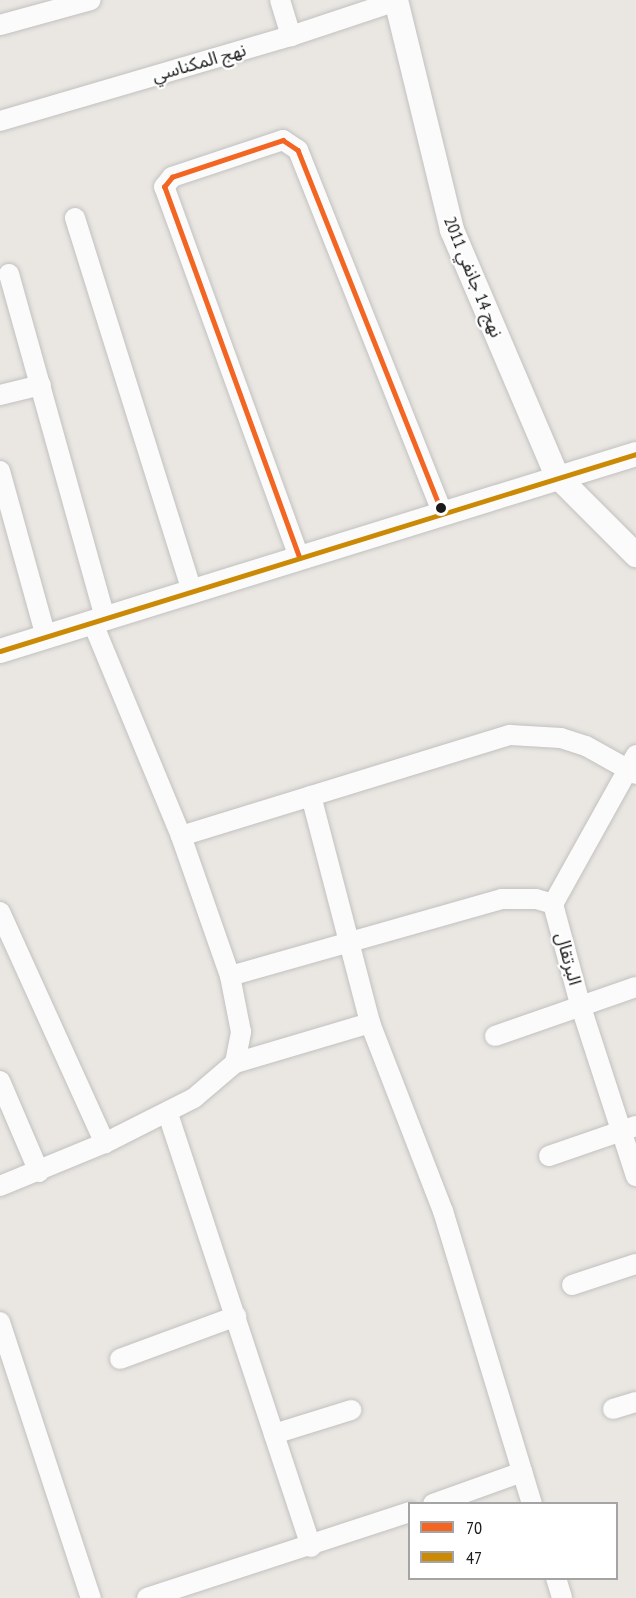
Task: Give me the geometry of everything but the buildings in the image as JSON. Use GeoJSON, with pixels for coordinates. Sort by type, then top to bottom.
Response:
{"type":"FeatureCollection","features":[{"type":"Feature","properties":{"kind":"street"},"geometry":{"type":"LineString","coordinates":[[0,25],[92,0]]}},
{"type":"Feature","properties":{"kind":"street"},"geometry":{"type":"LineString","coordinates":[[280,0],[291,36]]}},
{"type":"Feature","properties":{"kind":"street","name":"نهج المكناسي"},"geometry":{"type":"LineString","coordinates":[[0,121],[291,36],[396,0]]}},
{"type":"Feature","properties":{"kind":"street","name":"نهج 14 جانفي 2011"},"geometry":{"type":"LineString","coordinates":[[396,0],[452,230],[556,476]]}},
{"type":"Feature","properties":{"kind":"street"},"geometry":{"type":"LineString","coordinates":[[299,557],[164,187],[172,177],[283,140],[298,150],[442,512]]}},
{"type":"Feature","properties":{"kind":"street"},"geometry":{"type":"LineString","coordinates":[[75,218],[192,591]]}},
{"type":"Feature","properties":{"kind":"street"},"geometry":{"type":"LineString","coordinates":[[9,274],[41,385],[99,619],[181,836],[230,976],[241,1032],[235,1063]]}},
{"type":"Feature","properties":{"kind":"street"},"geometry":{"type":"LineString","coordinates":[[0,395],[41,385]]}},
{"type":"Feature","properties":{"kind":"street"},"geometry":{"type":"LineString","coordinates":[[0,651],[556,476],[636,454]]}},
{"type":"Feature","properties":{"kind":"street"},"geometry":{"type":"LineString","coordinates":[[0,471],[46,637]]}},
{"type":"Feature","properties":{"kind":"street"},"geometry":{"type":"LineString","coordinates":[[556,476],[636,555]]}},
{"type":"Feature","properties":{"kind":"street"},"geometry":{"type":"LineString","coordinates":[[181,836],[510,735],[561,738],[634,766],[553,904],[537,899],[502,899],[351,944],[230,976]]}},
{"type":"Feature","properties":{"kind":"street"},"geometry":{"type":"LineString","coordinates":[[311,796],[370,1023],[443,1211],[532,1502]]}},
{"type":"Feature","properties":{"kind":"street","name":"البرتقال"},"geometry":{"type":"LineString","coordinates":[[553,904],[580,1004],[629,1129],[636,1176]]}},
{"type":"Feature","properties":{"kind":"street"},"geometry":{"type":"LineString","coordinates":[[0,912],[105,1143]]}},
{"type":"Feature","properties":{"kind":"street"},"geometry":{"type":"LineString","coordinates":[[495,1036],[580,1004],[636,987]]}},
{"type":"Feature","properties":{"kind":"street"},"geometry":{"type":"LineString","coordinates":[[0,1186],[39,1172],[168,1114],[211,1086],[235,1063],[370,1023]]}},
{"type":"Feature","properties":{"kind":"street"},"geometry":{"type":"LineString","coordinates":[[0,1081],[39,1172]]}},
{"type":"Feature","properties":{"kind":"street"},"geometry":{"type":"LineString","coordinates":[[168,1114],[311,1547]]}},
{"type":"Feature","properties":{"kind":"street"},"geometry":{"type":"LineString","coordinates":[[549,1156],[629,1129]]}},
{"type":"Feature","properties":{"kind":"street"},"geometry":{"type":"LineString","coordinates":[[572,1285],[636,1264]]}},
{"type":"Feature","properties":{"kind":"street"},"geometry":{"type":"LineString","coordinates":[[120,1359],[236,1316]]}},
{"type":"Feature","properties":{"kind":"street"},"geometry":{"type":"LineString","coordinates":[[0,1322],[91,1598]]}},
{"type":"Feature","properties":{"kind":"street"},"geometry":{"type":"LineString","coordinates":[[613,1409],[636,1402]]}},
{"type":"Feature","properties":{"kind":"street"},"geometry":{"type":"LineString","coordinates":[[274,1434],[351,1410]]}},
{"type":"Feature","properties":{"kind":"street"},"geometry":{"type":"LineString","coordinates":[[436,1502],[522,1472]]}},
{"type":"Feature","properties":{"kind":"street"},"geometry":{"type":"LineString","coordinates":[[147,1598],[311,1547],[408,1513]]}},
{"type":"Feature","properties":{"kind":"street"},"geometry":{"type":"LineString","coordinates":[[557,1580],[562,1598]]}},
{"type":"Feature","properties":{"kind":"transit line","name":"70"},"geometry":{"type":"LineString","coordinates":[[299,557],[164,187],[172,177],[283,140],[298,150],[442,512]]}},
{"type":"Feature","properties":{"kind":"transit line","name":"47"},"geometry":{"type":"LineString","coordinates":[[0,651],[636,454]]}}]}
